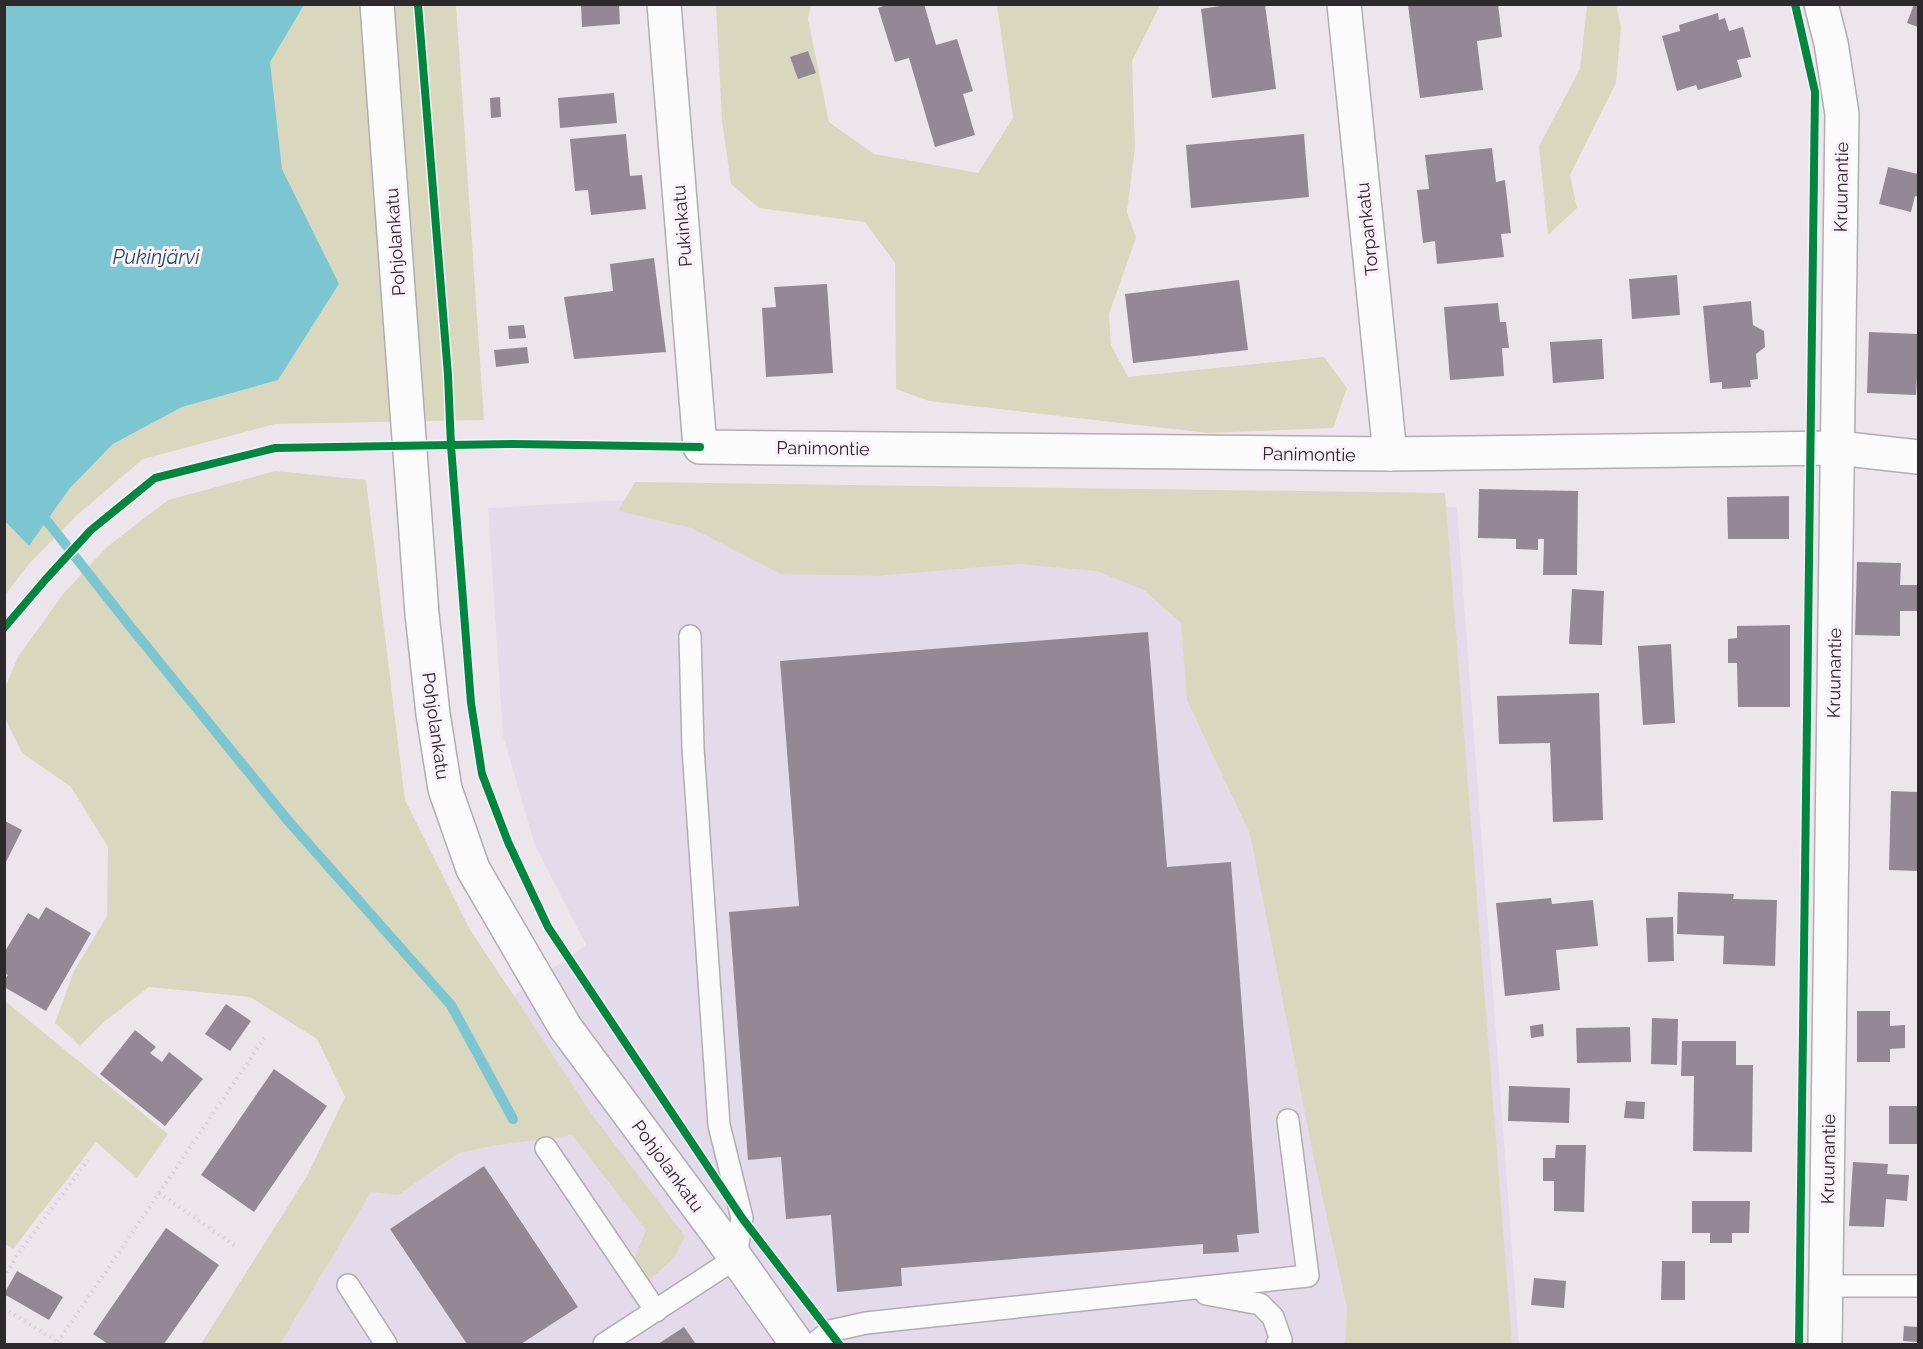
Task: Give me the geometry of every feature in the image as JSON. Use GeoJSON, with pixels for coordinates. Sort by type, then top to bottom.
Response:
{"type":"FeatureCollection","features":[{"type":"Feature","properties":{"kind":"street","name":"Pohjolankatu"},"geometry":{"type":"LineString","coordinates":[[377,4],[422,614],[433,714],[445,789],[473,869],[566,1027],[797,1344]]}},
{"type":"Feature","properties":{"kind":"street","name":"Pukinkatu"},"geometry":{"type":"LineString","coordinates":[[664,4],[700,447]]}},
{"type":"Feature","properties":{"kind":"street","name":"Torpankatu"},"geometry":{"type":"LineString","coordinates":[[1344,4],[1390,454]]}},
{"type":"Feature","properties":{"kind":"street","name":"Kruunantie"},"geometry":{"type":"LineString","coordinates":[[1821,4],[1831,43],[1842,114],[1825,1344]]}},
{"type":"Feature","properties":{"kind":"street","name":"Panimontie"},"geometry":{"type":"LineString","coordinates":[[700,447],[1390,454],[1838,447],[1918,457]]}},
{"type":"Feature","properties":{"kind":"lane"},"geometry":{"type":"LineString","coordinates":[[604,1344],[736,1258],[742,1218],[719,1125],[693,748],[690,636]]}},
{"type":"Feature","properties":{"kind":"lane"},"geometry":{"type":"LineString","coordinates":[[814,1344],[830,1331],[866,1323],[1308,1276],[1288,1120]]}},
{"type":"Feature","properties":{"kind":"lane"},"geometry":{"type":"LineString","coordinates":[[546,1148],[656,1311]]}},
{"type":"Feature","properties":{"kind":"lane"},"geometry":{"type":"LineString","coordinates":[[348,1285],[386,1344]]}},
{"type":"Feature","properties":{"kind":"lane"},"geometry":{"type":"LineString","coordinates":[[1826,1286],[1918,1286]]}},
{"type":"Feature","properties":{"kind":"lane"},"geometry":{"type":"LineString","coordinates":[[1182,1290],[1260,1304],[1273,1317],[1281,1340],[1277,1344]]}},
{"type":"Feature","properties":{"kind":"path"},"geometry":{"type":"LineString","coordinates":[[4,1308],[59,1343],[267,1034]]}},
{"type":"Feature","properties":{"kind":"path"},"geometry":{"type":"LineString","coordinates":[[4,1278],[16,1257],[88,1160]]}},
{"type":"Feature","properties":{"kind":"path"},"geometry":{"type":"LineString","coordinates":[[159,1193],[237,1247]]}},
{"type":"Feature","properties":{"kind":"shaded area"},"geometry":{"type":"Polygon","coordinates":[[[700,496],[1457,507],[1519,1344],[277,1344],[403,1073],[586,945],[535,845],[503,736],[488,508],[700,496]]]}},
{"type":"Feature","properties":{"kind":"green space"},"geometry":{"type":"Polygon","coordinates":[[[304,5],[456,5],[484,420],[275,424],[143,459],[77,515],[29,564],[5,595],[5,520],[29,546],[70,488],[113,444],[182,407],[278,380],[339,284],[282,169],[269,62],[304,5]]]}},
{"type":"Feature","properties":{"kind":"green space"},"geometry":{"type":"Polygon","coordinates":[[[716,5],[811,5],[808,19],[829,122],[874,154],[978,173],[1013,118],[997,5],[1160,5],[1132,61],[1135,147],[1127,212],[1136,238],[1109,314],[1111,345],[1128,377],[1324,357],[1347,388],[1333,428],[1208,433],[929,401],[896,389],[895,263],[865,222],[759,208],[731,184],[722,121],[716,5]]]}},
{"type":"Feature","properties":{"kind":"green space"},"geometry":{"type":"Polygon","coordinates":[[[1587,5],[1616,5],[1621,27],[1616,83],[1570,175],[1577,208],[1548,235],[1539,146],[1580,69],[1587,5]]]}},
{"type":"Feature","properties":{"kind":"green space"},"geometry":{"type":"Polygon","coordinates":[[[275,471],[366,480],[405,800],[469,928],[595,1119],[685,1236],[674,1258],[645,1284],[631,1267],[646,1230],[572,1135],[459,1153],[398,1195],[371,1192],[280,1344],[201,1344],[307,1176],[345,1097],[317,1039],[250,997],[149,987],[105,1021],[80,1046],[55,1023],[74,971],[107,916],[108,847],[71,787],[22,753],[5,718],[5,688],[18,657],[63,594],[107,547],[168,500],[275,471]]]}},
{"type":"Feature","properties":{"kind":"green space"},"geometry":{"type":"Polygon","coordinates":[[[635,482],[1445,493],[1512,1344],[1345,1344],[1347,1307],[1314,1159],[1250,834],[1187,700],[1181,623],[1144,590],[1097,571],[1018,564],[876,576],[781,574],[691,528],[618,511],[635,482]]]}},
{"type":"Feature","properties":{"kind":"green space"},"geometry":{"type":"Polygon","coordinates":[[[5,1001],[168,1134],[137,1178],[96,1142],[13,1249],[4,1243],[5,1001]]]}},
{"type":"Feature","properties":{"kind":"water","name":"Pukinjärvi"},"geometry":{"type":"Polygon","coordinates":[[[5,4],[304,5],[270,62],[282,169],[339,284],[278,380],[182,407],[113,444],[70,488],[29,546],[4,520],[5,4]]]}},
{"type":"Feature","properties":{"kind":"building"},"geometry":{"type":"Polygon","coordinates":[[[581,4],[619,4],[620,24],[582,27],[581,4]]]}},
{"type":"Feature","properties":{"kind":"building"},"geometry":{"type":"Polygon","coordinates":[[[889,4],[924,4],[936,45],[957,39],[973,91],[963,94],[975,135],[935,147],[909,58],[895,62],[878,8],[889,4]]]}},
{"type":"Feature","properties":{"kind":"building"},"geometry":{"type":"Polygon","coordinates":[[[1232,4],[1265,4],[1276,89],[1212,98],[1201,9],[1232,4]]]}},
{"type":"Feature","properties":{"kind":"building"},"geometry":{"type":"Polygon","coordinates":[[[1498,4],[1502,37],[1477,41],[1483,90],[1420,98],[1408,5],[1498,4]]]}},
{"type":"Feature","properties":{"kind":"building"},"geometry":{"type":"Polygon","coordinates":[[[1914,4],[1918,4],[1918,27],[1907,23],[1914,4]]]}},
{"type":"Feature","properties":{"kind":"building"},"geometry":{"type":"Polygon","coordinates":[[[1718,13],[1719,20],[1725,18],[1729,31],[1743,27],[1751,57],[1737,60],[1742,77],[1698,90],[1696,85],[1677,91],[1662,36],[1680,31],[1679,25],[1718,13]]]}},
{"type":"Feature","properties":{"kind":"building"},"geometry":{"type":"Polygon","coordinates":[[[808,51],[816,73],[798,79],[790,57],[808,51]]]}},
{"type":"Feature","properties":{"kind":"building"},"geometry":{"type":"Polygon","coordinates":[[[614,93],[617,123],[560,128],[558,98],[614,93]]]}},
{"type":"Feature","properties":{"kind":"building"},"geometry":{"type":"Polygon","coordinates":[[[500,97],[501,117],[491,118],[490,98],[500,97]]]}},
{"type":"Feature","properties":{"kind":"building"},"geometry":{"type":"Polygon","coordinates":[[[626,134],[630,176],[642,175],[646,209],[591,215],[588,190],[575,191],[570,139],[626,134]]]}},
{"type":"Feature","properties":{"kind":"building"},"geometry":{"type":"Polygon","coordinates":[[[1304,134],[1309,197],[1191,208],[1186,145],[1304,134]]]}},
{"type":"Feature","properties":{"kind":"building"},"geometry":{"type":"Polygon","coordinates":[[[1492,148],[1496,182],[1505,180],[1511,233],[1501,234],[1504,257],[1437,264],[1435,241],[1423,243],[1417,190],[1429,189],[1425,155],[1492,148]]]}},
{"type":"Feature","properties":{"kind":"building"},"geometry":{"type":"Polygon","coordinates":[[[1888,167],[1918,174],[1918,197],[1915,196],[1911,212],[1879,204],[1888,167]]]}},
{"type":"Feature","properties":{"kind":"building"},"geometry":{"type":"Polygon","coordinates":[[[654,258],[666,352],[574,359],[564,297],[613,291],[610,264],[654,258]]]}},
{"type":"Feature","properties":{"kind":"building"},"geometry":{"type":"Polygon","coordinates":[[[1677,275],[1680,315],[1632,319],[1629,279],[1677,275]]]}},
{"type":"Feature","properties":{"kind":"building"},"geometry":{"type":"Polygon","coordinates":[[[1239,280],[1248,350],[1133,363],[1125,294],[1239,280]]]}},
{"type":"Feature","properties":{"kind":"building"},"geometry":{"type":"Polygon","coordinates":[[[827,284],[833,373],[766,377],[762,308],[776,307],[774,287],[827,284]]]}},
{"type":"Feature","properties":{"kind":"building"},"geometry":{"type":"Polygon","coordinates":[[[1751,301],[1753,325],[1764,331],[1765,347],[1756,354],[1758,379],[1750,380],[1751,387],[1722,389],[1722,382],[1710,383],[1703,306],[1751,301]]]}},
{"type":"Feature","properties":{"kind":"building"},"geometry":{"type":"Polygon","coordinates":[[[1498,303],[1500,322],[1506,322],[1509,348],[1502,348],[1504,376],[1450,380],[1444,307],[1498,303]]]}},
{"type":"Feature","properties":{"kind":"building"},"geometry":{"type":"Polygon","coordinates":[[[524,325],[526,338],[509,339],[508,326],[524,325]]]}},
{"type":"Feature","properties":{"kind":"building"},"geometry":{"type":"Polygon","coordinates":[[[1869,332],[1918,334],[1916,395],[1867,393],[1869,332]]]}},
{"type":"Feature","properties":{"kind":"building"},"geometry":{"type":"Polygon","coordinates":[[[1602,339],[1604,379],[1553,383],[1550,342],[1602,339]]]}},
{"type":"Feature","properties":{"kind":"building"},"geometry":{"type":"Polygon","coordinates":[[[527,347],[529,363],[496,367],[494,350],[527,347]]]}},
{"type":"Feature","properties":{"kind":"building"},"geometry":{"type":"Polygon","coordinates":[[[1479,489],[1578,491],[1577,575],[1543,575],[1544,539],[1538,539],[1538,550],[1516,549],[1516,539],[1478,538],[1479,489]]]}},
{"type":"Feature","properties":{"kind":"building"},"geometry":{"type":"Polygon","coordinates":[[[1789,496],[1789,539],[1728,539],[1727,497],[1789,496]]]}},
{"type":"Feature","properties":{"kind":"building"},"geometry":{"type":"Polygon","coordinates":[[[1857,562],[1901,563],[1900,585],[1918,585],[1918,611],[1900,611],[1900,636],[1855,635],[1857,562]]]}},
{"type":"Feature","properties":{"kind":"building"},"geometry":{"type":"Polygon","coordinates":[[[1572,589],[1604,591],[1602,645],[1569,644],[1572,589]]]}},
{"type":"Feature","properties":{"kind":"building"},"geometry":{"type":"Polygon","coordinates":[[[1790,625],[1790,707],[1738,707],[1737,663],[1728,663],[1728,639],[1737,638],[1737,626],[1790,625]]]}},
{"type":"Feature","properties":{"kind":"building"},"geometry":{"type":"Polygon","coordinates":[[[1148,632],[1167,867],[1231,862],[1259,1233],[1237,1235],[1239,1252],[1203,1254],[1203,1244],[901,1268],[902,1286],[837,1292],[831,1215],[786,1219],[781,1157],[748,1160],[729,912],[799,906],[780,661],[1148,632]]]}},
{"type":"Feature","properties":{"kind":"building"},"geometry":{"type":"Polygon","coordinates":[[[1671,644],[1675,723],[1643,725],[1638,646],[1671,644]]]}},
{"type":"Feature","properties":{"kind":"building"},"geometry":{"type":"Polygon","coordinates":[[[1599,693],[1603,820],[1553,822],[1550,743],[1499,744],[1497,696],[1599,693]]]}},
{"type":"Feature","properties":{"kind":"building"},"geometry":{"type":"Polygon","coordinates":[[[1891,791],[1918,792],[1918,871],[1889,870],[1891,791]]]}},
{"type":"Feature","properties":{"kind":"building"},"geometry":{"type":"Polygon","coordinates":[[[5,821],[22,830],[5,864],[5,821]]]}},
{"type":"Feature","properties":{"kind":"building"},"geometry":{"type":"Polygon","coordinates":[[[1678,892],[1734,894],[1733,899],[1777,900],[1775,966],[1723,964],[1724,936],[1677,934],[1678,892]]]}},
{"type":"Feature","properties":{"kind":"building"},"geometry":{"type":"Polygon","coordinates":[[[1551,898],[1552,904],[1593,900],[1598,946],[1556,950],[1560,990],[1505,996],[1496,903],[1551,898]]]}},
{"type":"Feature","properties":{"kind":"building"},"geometry":{"type":"Polygon","coordinates":[[[46,907],[91,933],[46,1011],[4,987],[4,980],[8,975],[4,973],[4,953],[28,913],[39,919],[46,907]]]}},
{"type":"Feature","properties":{"kind":"building"},"geometry":{"type":"Polygon","coordinates":[[[1673,917],[1674,961],[1648,962],[1646,918],[1673,917]]]}},
{"type":"Feature","properties":{"kind":"building"},"geometry":{"type":"Polygon","coordinates":[[[226,1004],[251,1021],[230,1051],[205,1034],[226,1004]]]}},
{"type":"Feature","properties":{"kind":"building"},"geometry":{"type":"Polygon","coordinates":[[[1857,1011],[1890,1011],[1890,1026],[1905,1025],[1905,1048],[1890,1049],[1890,1062],[1857,1062],[1857,1011]]]}},
{"type":"Feature","properties":{"kind":"building"},"geometry":{"type":"Polygon","coordinates":[[[1652,1018],[1678,1019],[1677,1065],[1651,1064],[1652,1018]]]}},
{"type":"Feature","properties":{"kind":"building"},"geometry":{"type":"Polygon","coordinates":[[[1543,1024],[1544,1036],[1531,1038],[1530,1026],[1543,1024]]]}},
{"type":"Feature","properties":{"kind":"building"},"geometry":{"type":"Polygon","coordinates":[[[1630,1027],[1631,1062],[1577,1063],[1576,1028],[1630,1027]]]}},
{"type":"Feature","properties":{"kind":"building"},"geometry":{"type":"Polygon","coordinates":[[[135,1030],[156,1047],[150,1053],[162,1062],[169,1052],[203,1079],[165,1126],[100,1074],[135,1030]]]}},
{"type":"Feature","properties":{"kind":"building"},"geometry":{"type":"Polygon","coordinates":[[[1682,1041],[1736,1041],[1736,1065],[1753,1065],[1752,1152],[1693,1151],[1694,1076],[1681,1076],[1682,1041]]]}},
{"type":"Feature","properties":{"kind":"building"},"geometry":{"type":"Polygon","coordinates":[[[274,1069],[327,1106],[254,1212],[201,1175],[274,1069]]]}},
{"type":"Feature","properties":{"kind":"building"},"geometry":{"type":"Polygon","coordinates":[[[1509,1086],[1570,1088],[1569,1123],[1508,1121],[1509,1086]]]}},
{"type":"Feature","properties":{"kind":"building"},"geometry":{"type":"Polygon","coordinates":[[[1626,1101],[1645,1102],[1644,1119],[1624,1118],[1626,1101]]]}},
{"type":"Feature","properties":{"kind":"building"},"geometry":{"type":"Polygon","coordinates":[[[1889,1106],[1918,1106],[1918,1144],[1889,1144],[1889,1106]]]}},
{"type":"Feature","properties":{"kind":"building"},"geometry":{"type":"Polygon","coordinates":[[[1556,1145],[1586,1145],[1584,1212],[1554,1211],[1554,1181],[1543,1181],[1543,1158],[1555,1158],[1556,1145]]]}},
{"type":"Feature","properties":{"kind":"building"},"geometry":{"type":"Polygon","coordinates":[[[1853,1162],[1888,1164],[1887,1174],[1909,1175],[1907,1201],[1886,1199],[1884,1227],[1849,1226],[1853,1162]]]}},
{"type":"Feature","properties":{"kind":"building"},"geometry":{"type":"Polygon","coordinates":[[[484,1166],[578,1307],[521,1344],[467,1344],[390,1229],[484,1166]]]}},
{"type":"Feature","properties":{"kind":"building"},"geometry":{"type":"Polygon","coordinates":[[[1692,1201],[1750,1201],[1749,1233],[1732,1233],[1732,1243],[1710,1243],[1710,1233],[1692,1233],[1692,1201]]]}},
{"type":"Feature","properties":{"kind":"building"},"geometry":{"type":"Polygon","coordinates":[[[166,1228],[219,1265],[164,1344],[108,1344],[93,1334],[166,1228]]]}},
{"type":"Feature","properties":{"kind":"building"},"geometry":{"type":"Polygon","coordinates":[[[1662,1261],[1685,1261],[1685,1300],[1661,1300],[1662,1261]]]}},
{"type":"Feature","properties":{"kind":"building"},"geometry":{"type":"Polygon","coordinates":[[[17,1271],[63,1297],[49,1320],[4,1294],[17,1271]]]}},
{"type":"Feature","properties":{"kind":"building"},"geometry":{"type":"Polygon","coordinates":[[[1534,1278],[1566,1281],[1564,1308],[1531,1305],[1534,1278]]]}},
{"type":"Feature","properties":{"kind":"building"},"geometry":{"type":"Polygon","coordinates":[[[1904,1326],[1918,1327],[1918,1342],[1903,1341],[1904,1326]]]}},
{"type":"Feature","properties":{"kind":"building"},"geometry":{"type":"Polygon","coordinates":[[[684,1327],[696,1344],[658,1344],[684,1327]]]}},
{"type":"Feature","properties":{"kind":"waterway"},"geometry":{"type":"LineString","coordinates":[[47,521],[290,823],[451,1005],[513,1119]]}},
{"type":"Feature","properties":{"kind":"cycle path"},"geometry":{"type":"LineString","coordinates":[[418,4],[448,375],[451,446],[471,703],[482,774],[508,842],[548,927],[742,1218],[839,1344]]}},
{"type":"Feature","properties":{"kind":"cycle path"},"geometry":{"type":"LineString","coordinates":[[1795,4],[1815,92],[1799,1344]]}},
{"type":"Feature","properties":{"kind":"cycle path"},"geometry":{"type":"LineString","coordinates":[[4,628],[91,530],[155,478],[275,448],[515,444],[700,447]]}}]}
